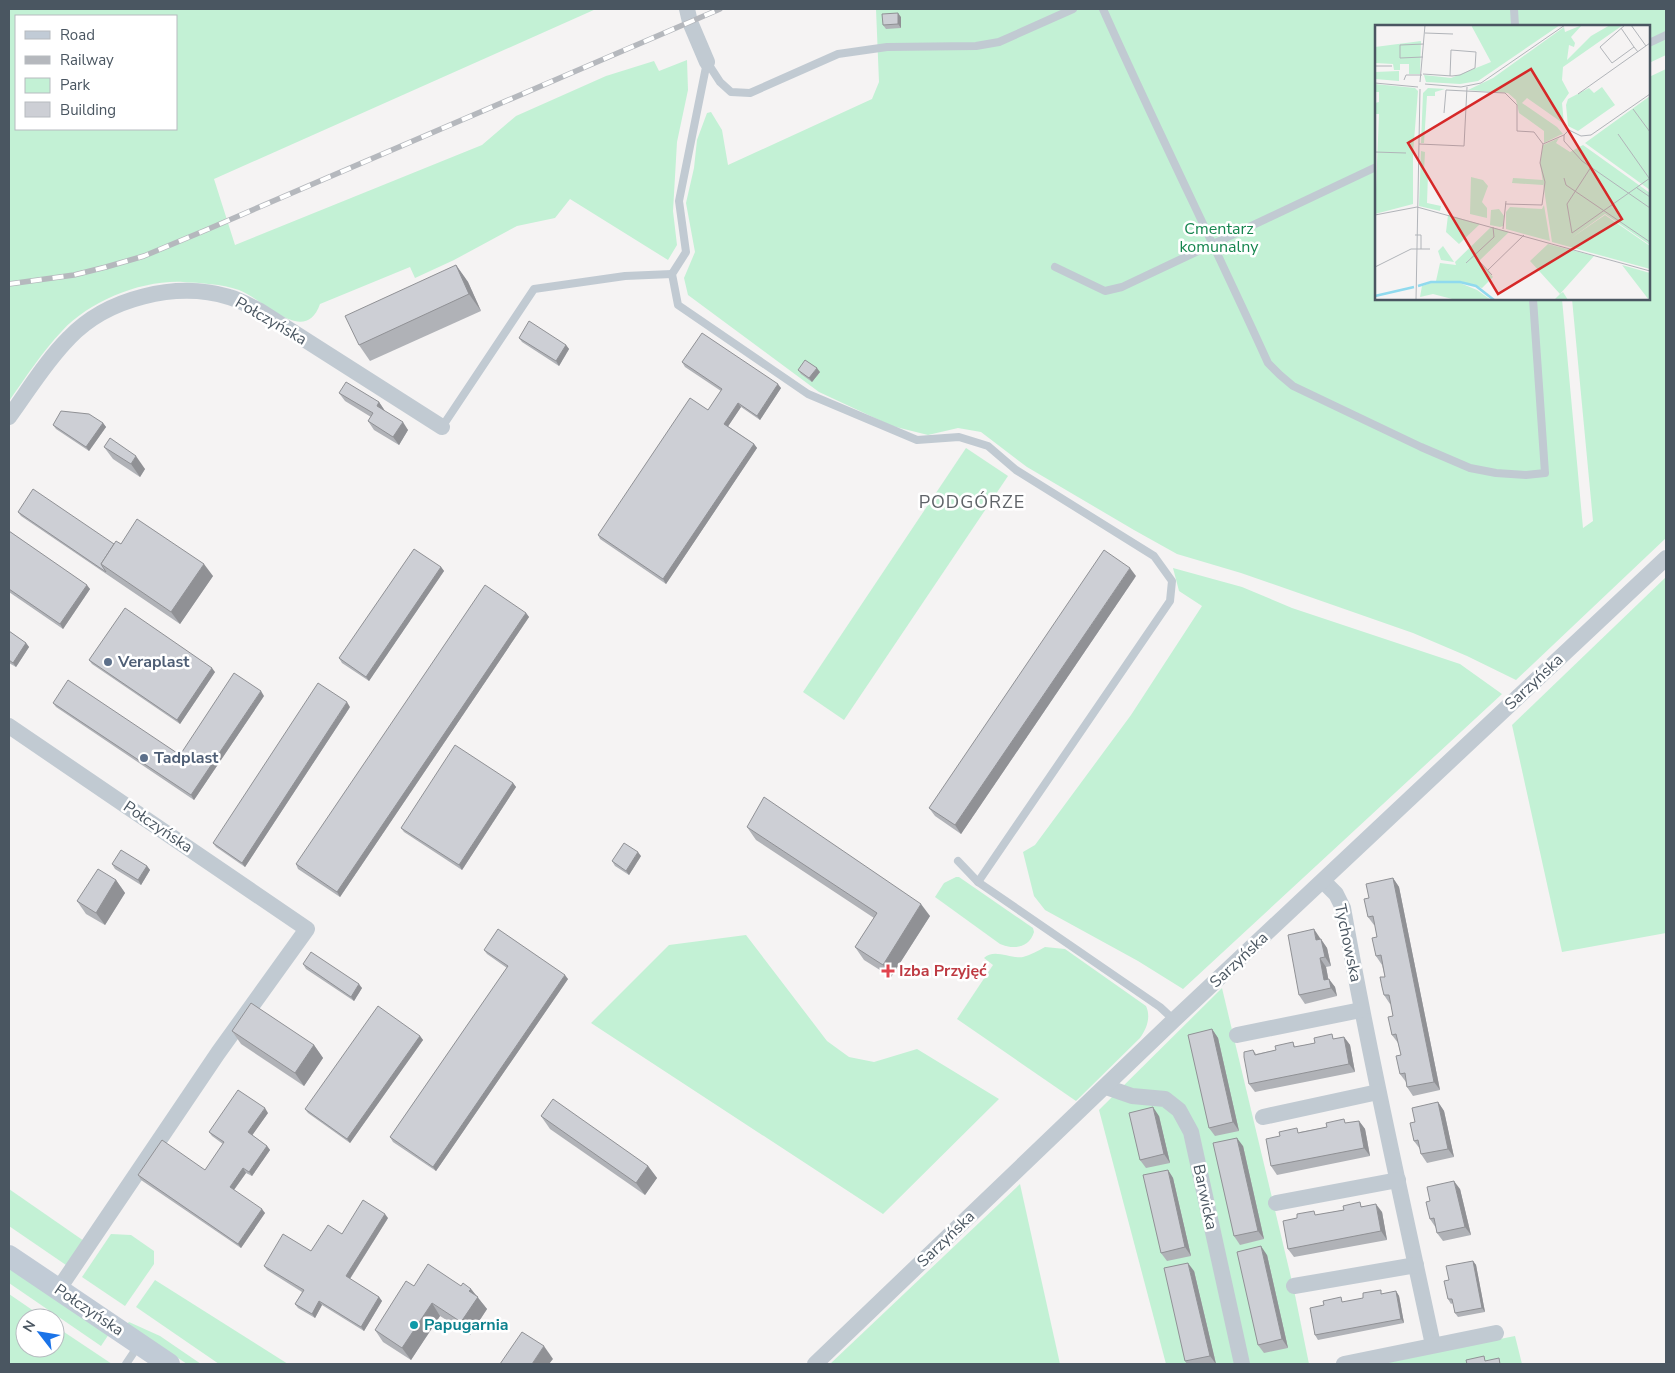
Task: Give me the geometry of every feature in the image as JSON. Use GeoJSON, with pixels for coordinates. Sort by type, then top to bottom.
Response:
{"type":"FeatureCollection","features":[{"type":"Feature","properties":{"kind":"main road","name":"Połczyńska"},"geometry":{"type":"LineString","coordinates":[[9,1256],[168,1364]]}},
{"type":"Feature","properties":{"kind":"street"},"geometry":{"type":"LineString","coordinates":[[687,9],[690,22],[706,62]]}},
{"type":"Feature","properties":{"kind":"street","name":"Połczyńska"},"geometry":{"type":"LineString","coordinates":[[9,417],[53,356],[88,321],[109,309],[134,299],[163,292],[194,292],[228,297],[260,312],[442,427]]}},
{"type":"Feature","properties":{"kind":"street","name":"Sarzyńska"},"geometry":{"type":"LineString","coordinates":[[815,1364],[1174,1020],[1666,558]]}},
{"type":"Feature","properties":{"kind":"street","name":"Połczyńska"},"geometry":{"type":"LineString","coordinates":[[9,726],[307,930],[218,1053],[58,1290]]}},
{"type":"Feature","properties":{"kind":"street","name":"Tychowska"},"geometry":{"type":"LineString","coordinates":[[1323,881],[1336,894],[1343,908],[1361,1010],[1432,1345]]}},
{"type":"Feature","properties":{"kind":"street"},"geometry":{"type":"LineString","coordinates":[[1236,1035],[1361,1010]]}},
{"type":"Feature","properties":{"kind":"street","name":"Barwicka"},"geometry":{"type":"LineString","coordinates":[[1106,1087],[1132,1096],[1165,1099],[1173,1104],[1184,1118],[1191,1132],[1242,1364]]}},
{"type":"Feature","properties":{"kind":"street"},"geometry":{"type":"LineString","coordinates":[[1264,1117],[1378,1092]]}},
{"type":"Feature","properties":{"kind":"street"},"geometry":{"type":"LineString","coordinates":[[1276,1203],[1398,1180]]}},
{"type":"Feature","properties":{"kind":"street"},"geometry":{"type":"LineString","coordinates":[[1294,1286],[1416,1265]]}},
{"type":"Feature","properties":{"kind":"street"},"geometry":{"type":"LineString","coordinates":[[1344,1364],[1496,1333]]}},
{"type":"Feature","properties":{"kind":"lane"},"geometry":{"type":"LineString","coordinates":[[706,62],[720,82],[731,92],[750,93],[838,54],[887,47],[976,46],[999,42],[1072,9]]}},
{"type":"Feature","properties":{"kind":"lane"},"geometry":{"type":"LineString","coordinates":[[1103,9],[1152,118],[1214,243],[1268,363],[1294,386],[1421,447],[1470,468],[1496,473],[1526,475],[1545,473],[1533,300]]}},
{"type":"Feature","properties":{"kind":"lane"},"geometry":{"type":"LineString","coordinates":[[1514,9],[1515,25]]}},
{"type":"Feature","properties":{"kind":"lane"},"geometry":{"type":"LineString","coordinates":[[1650,43],[1666,35]]}},
{"type":"Feature","properties":{"kind":"lane"},"geometry":{"type":"LineString","coordinates":[[706,62],[679,201],[686,252],[672,274],[678,305],[808,394],[917,440],[959,437],[988,446],[1016,470],[1154,556],[1172,581],[1170,601],[978,882]]}},
{"type":"Feature","properties":{"kind":"lane"},"geometry":{"type":"LineString","coordinates":[[1055,267],[1105,291],[1122,286],[1375,166]]}},
{"type":"Feature","properties":{"kind":"lane"},"geometry":{"type":"LineString","coordinates":[[442,427],[534,289],[551,285],[625,276],[672,274]]}},
{"type":"Feature","properties":{"kind":"lane"},"geometry":{"type":"LineString","coordinates":[[958,861],[978,882],[1160,1007],[1174,1020]]}},
{"type":"Feature","properties":{"kind":"lane"},"geometry":{"type":"LineString","coordinates":[[126,1364],[139,1344]]}},
{"type":"Feature","properties":{"kind":"green space"},"geometry":{"type":"Polygon","coordinates":[[[9,9],[596,9],[214,179],[235,245],[482,145],[516,116],[606,76],[654,61],[659,71],[687,60],[688,90],[677,142],[673,211],[677,245],[668,260],[570,199],[555,218],[517,226],[454,260],[415,278],[410,267],[320,304],[313,316],[304,321],[294,321],[283,316],[239,290],[211,284],[167,282],[117,294],[87,310],[74,320],[62,331],[34,365],[9,401],[9,9]]]}},
{"type":"Feature","properties":{"kind":"green space","name":"Cmentarz komunalny"},"geometry":{"type":"Polygon","coordinates":[[[876,9],[1666,9],[1666,55],[1650,63],[1650,25],[1375,25],[1375,300],[1562,300],[1583,528],[1593,521],[1572,300],[1650,300],[1650,77],[1666,69],[1666,538],[1516,680],[1413,633],[1241,573],[1177,554],[1027,467],[981,432],[958,428],[928,435],[892,426],[819,392],[688,295],[684,278],[695,252],[686,203],[694,168],[697,140],[707,113],[711,112],[722,130],[728,165],[872,99],[879,82],[876,9]]]}},
{"type":"Feature","properties":{"kind":"green space"},"geometry":{"type":"Polygon","coordinates":[[[966,448],[1008,476],[844,720],[803,692],[966,448]]]}},
{"type":"Feature","properties":{"kind":"green space"},"geometry":{"type":"Polygon","coordinates":[[[1173,568],[1242,587],[1292,608],[1460,664],[1502,694],[1183,989],[1138,961],[1045,910],[1034,896],[1023,852],[1035,845],[1131,715],[1202,606],[1179,591],[1173,568]]]}},
{"type":"Feature","properties":{"kind":"green space"},"geometry":{"type":"Polygon","coordinates":[[[1666,577],[1666,933],[1562,952],[1512,725],[1666,577]]]}},
{"type":"Feature","properties":{"kind":"green space"},"geometry":{"type":"Polygon","coordinates":[[[959,877],[1033,928],[1034,932],[1029,941],[1016,947],[1000,944],[935,897],[944,883],[959,877]]]}},
{"type":"Feature","properties":{"kind":"green space"},"geometry":{"type":"Polygon","coordinates":[[[746,935],[827,1041],[849,1057],[874,1062],[917,1049],[999,1099],[883,1214],[591,1023],[669,945],[746,935]]]}},
{"type":"Feature","properties":{"kind":"green space"},"geometry":{"type":"Polygon","coordinates":[[[1045,947],[1065,949],[1146,1006],[1148,1014],[1148,1022],[1140,1038],[1076,1101],[957,1019],[993,965],[984,958],[992,954],[1023,957],[1045,947]]]}},
{"type":"Feature","properties":{"kind":"green space"},"geometry":{"type":"Polygon","coordinates":[[[1222,988],[1294,1290],[1309,1364],[1166,1364],[1099,1110],[1222,988]]]}},
{"type":"Feature","properties":{"kind":"green space"},"geometry":{"type":"Polygon","coordinates":[[[1020,1184],[1060,1364],[830,1364],[1020,1184]]]}},
{"type":"Feature","properties":{"kind":"green space"},"geometry":{"type":"Polygon","coordinates":[[[9,1189],[84,1241],[66,1265],[9,1226],[9,1189]]]}},
{"type":"Feature","properties":{"kind":"green space"},"geometry":{"type":"Polygon","coordinates":[[[111,1234],[131,1235],[154,1251],[154,1264],[125,1306],[82,1277],[111,1234]]]}},
{"type":"Feature","properties":{"kind":"green space"},"geometry":{"type":"Polygon","coordinates":[[[9,1266],[109,1334],[101,1346],[65,1321],[65,1308],[46,1308],[9,1283],[9,1266]]]}},
{"type":"Feature","properties":{"kind":"green space"},"geometry":{"type":"Polygon","coordinates":[[[155,1280],[288,1364],[219,1364],[136,1307],[155,1280]]]}},
{"type":"Feature","properties":{"kind":"green space"},"geometry":{"type":"Polygon","coordinates":[[[9,1294],[29,1308],[15,1308],[15,1358],[65,1358],[65,1333],[112,1364],[9,1364],[9,1294]]]}},
{"type":"Feature","properties":{"kind":"green space"},"geometry":{"type":"Polygon","coordinates":[[[129,1322],[160,1336],[201,1364],[187,1364],[127,1324],[129,1322]]]}},
{"type":"Feature","properties":{"kind":"green space"},"geometry":{"type":"Polygon","coordinates":[[[1515,1336],[1522,1364],[1374,1364],[1515,1336]]]}},
{"type":"Feature","properties":{"kind":"building"},"geometry":{"type":"Polygon","coordinates":[[[898,13],[898,24],[883,25],[882,14],[898,13]]]}},
{"type":"Feature","properties":{"kind":"building"},"geometry":{"type":"Polygon","coordinates":[[[456,265],[469,294],[359,345],[345,316],[456,265]]]}},
{"type":"Feature","properties":{"kind":"building"},"geometry":{"type":"Polygon","coordinates":[[[529,321],[566,345],[556,361],[519,338],[529,321]]]}},
{"type":"Feature","properties":{"kind":"building"},"geometry":{"type":"Polygon","coordinates":[[[702,333],[778,384],[757,416],[738,403],[724,424],[754,444],[663,579],[598,535],[690,398],[708,410],[722,389],[682,362],[702,333]]]}},
{"type":"Feature","properties":{"kind":"building"},"geometry":{"type":"Polygon","coordinates":[[[805,360],[817,368],[809,378],[798,370],[805,360]]]}},
{"type":"Feature","properties":{"kind":"building"},"geometry":{"type":"Polygon","coordinates":[[[346,382],[379,402],[377,406],[403,422],[393,437],[368,421],[373,413],[339,393],[346,382]]]}},
{"type":"Feature","properties":{"kind":"building"},"geometry":{"type":"Polygon","coordinates":[[[61,411],[89,414],[103,423],[86,447],[53,425],[61,411]]]}},
{"type":"Feature","properties":{"kind":"building"},"geometry":{"type":"Polygon","coordinates":[[[110,438],[136,456],[131,464],[104,447],[110,438]]]}},
{"type":"Feature","properties":{"kind":"building"},"geometry":{"type":"Polygon","coordinates":[[[33,489],[114,544],[101,564],[106,572],[18,512],[33,489]]]}},
{"type":"Feature","properties":{"kind":"building"},"geometry":{"type":"Polygon","coordinates":[[[137,519],[204,564],[171,612],[101,564],[116,541],[121,544],[137,519]]]}},
{"type":"Feature","properties":{"kind":"building"},"geometry":{"type":"Polygon","coordinates":[[[9,531],[87,585],[60,624],[9,589],[9,531]]]}},
{"type":"Feature","properties":{"kind":"building"},"geometry":{"type":"Polygon","coordinates":[[[414,549],[441,567],[366,677],[339,658],[414,549]]]}},
{"type":"Feature","properties":{"kind":"building"},"geometry":{"type":"Polygon","coordinates":[[[1104,550],[1130,568],[955,825],[929,808],[1104,550]]]}},
{"type":"Feature","properties":{"kind":"building"},"geometry":{"type":"Polygon","coordinates":[[[485,585],[526,613],[337,892],[296,864],[485,585]]]}},
{"type":"Feature","properties":{"kind":"building"},"geometry":{"type":"Polygon","coordinates":[[[125,608],[212,668],[177,720],[89,660],[125,608]]]}},
{"type":"Feature","properties":{"kind":"building"},"geometry":{"type":"Polygon","coordinates":[[[9,631],[26,643],[13,663],[9,660],[9,631]]]}},
{"type":"Feature","properties":{"kind":"building"},"geometry":{"type":"Polygon","coordinates":[[[234,673],[261,691],[191,795],[53,703],[68,680],[180,755],[234,673]]]}},
{"type":"Feature","properties":{"kind":"building"},"geometry":{"type":"Polygon","coordinates":[[[318,683],[347,702],[242,863],[213,843],[318,683]]]}},
{"type":"Feature","properties":{"kind":"building"},"geometry":{"type":"Polygon","coordinates":[[[455,745],[513,783],[459,865],[401,828],[455,745]]]}},
{"type":"Feature","properties":{"kind":"building"},"geometry":{"type":"Polygon","coordinates":[[[764,797],[921,904],[883,965],[855,947],[877,913],[747,827],[764,797]]]}},
{"type":"Feature","properties":{"kind":"building"},"geometry":{"type":"Polygon","coordinates":[[[624,843],[638,852],[626,871],[612,861],[624,843]]]}},
{"type":"Feature","properties":{"kind":"building"},"geometry":{"type":"Polygon","coordinates":[[[121,850],[147,866],[138,880],[112,864],[121,850]]]}},
{"type":"Feature","properties":{"kind":"building"},"geometry":{"type":"Polygon","coordinates":[[[98,869],[116,880],[96,913],[77,901],[98,869]]]}},
{"type":"Feature","properties":{"kind":"building"},"geometry":{"type":"Polygon","coordinates":[[[1393,878],[1434,1082],[1407,1087],[1405,1073],[1400,1074],[1396,1056],[1401,1055],[1396,1034],[1392,1035],[1388,1017],[1393,1016],[1389,995],[1384,995],[1380,977],[1385,977],[1381,955],[1376,956],[1372,938],[1377,937],[1373,916],[1368,917],[1364,899],[1369,898],[1366,884],[1393,878]]]}},
{"type":"Feature","properties":{"kind":"building"},"geometry":{"type":"Polygon","coordinates":[[[498,929],[565,975],[433,1167],[390,1137],[508,966],[484,950],[498,929]]]}},
{"type":"Feature","properties":{"kind":"building"},"geometry":{"type":"Polygon","coordinates":[[[1314,929],[1316,940],[1321,939],[1325,957],[1320,958],[1324,980],[1329,979],[1331,988],[1299,995],[1288,935],[1314,929]]]}},
{"type":"Feature","properties":{"kind":"building"},"geometry":{"type":"Polygon","coordinates":[[[311,952],[359,984],[351,997],[303,964],[311,952]]]}},
{"type":"Feature","properties":{"kind":"building"},"geometry":{"type":"Polygon","coordinates":[[[251,1003],[314,1045],[295,1073],[232,1031],[251,1003]]]}},
{"type":"Feature","properties":{"kind":"building"},"geometry":{"type":"Polygon","coordinates":[[[378,1006],[420,1036],[347,1139],[305,1109],[378,1006]]]}},
{"type":"Feature","properties":{"kind":"building"},"geometry":{"type":"Polygon","coordinates":[[[1212,1029],[1233,1122],[1209,1128],[1188,1035],[1212,1029]]]}},
{"type":"Feature","properties":{"kind":"building"},"geometry":{"type":"Polygon","coordinates":[[[1332,1034],[1333,1039],[1344,1037],[1349,1064],[1249,1084],[1244,1052],[1253,1050],[1255,1055],[1276,1050],[1275,1046],[1293,1042],[1294,1047],[1315,1043],[1314,1038],[1332,1034]]]}},
{"type":"Feature","properties":{"kind":"building"},"geometry":{"type":"Polygon","coordinates":[[[238,1090],[265,1108],[248,1132],[267,1146],[249,1172],[243,1168],[230,1187],[262,1209],[238,1244],[138,1175],[162,1140],[205,1170],[224,1142],[209,1132],[238,1090]]]}},
{"type":"Feature","properties":{"kind":"building"},"geometry":{"type":"Polygon","coordinates":[[[553,1099],[648,1166],[636,1183],[541,1116],[553,1099]]]}},
{"type":"Feature","properties":{"kind":"building"},"geometry":{"type":"Polygon","coordinates":[[[1438,1102],[1448,1149],[1421,1154],[1418,1140],[1414,1141],[1410,1123],[1415,1122],[1412,1108],[1438,1102]]]}},
{"type":"Feature","properties":{"kind":"building"},"geometry":{"type":"Polygon","coordinates":[[[1153,1107],[1164,1154],[1140,1160],[1129,1113],[1153,1107]]]}},
{"type":"Feature","properties":{"kind":"building"},"geometry":{"type":"Polygon","coordinates":[[[1344,1119],[1345,1123],[1359,1121],[1364,1148],[1271,1166],[1266,1139],[1280,1136],[1279,1132],[1297,1128],[1298,1133],[1327,1127],[1326,1123],[1344,1119]]]}},
{"type":"Feature","properties":{"kind":"building"},"geometry":{"type":"Polygon","coordinates":[[[1237,1138],[1258,1231],[1234,1236],[1213,1143],[1237,1138]]]}},
{"type":"Feature","properties":{"kind":"building"},"geometry":{"type":"Polygon","coordinates":[[[1168,1170],[1185,1247],[1161,1253],[1143,1175],[1168,1170]]]}},
{"type":"Feature","properties":{"kind":"building"},"geometry":{"type":"Polygon","coordinates":[[[1454,1181],[1465,1227],[1437,1233],[1434,1218],[1430,1219],[1426,1202],[1430,1201],[1427,1187],[1454,1181]]]}},
{"type":"Feature","properties":{"kind":"building"},"geometry":{"type":"Polygon","coordinates":[[[363,1200],[385,1214],[346,1276],[379,1297],[361,1327],[319,1301],[312,1314],[295,1304],[304,1290],[264,1266],[283,1234],[311,1251],[328,1225],[342,1234],[363,1200]]]}},
{"type":"Feature","properties":{"kind":"building"},"geometry":{"type":"Polygon","coordinates":[[[1360,1202],[1361,1207],[1376,1204],[1381,1231],[1288,1249],[1283,1221],[1297,1218],[1297,1214],[1314,1211],[1315,1215],[1344,1210],[1343,1206],[1360,1202]]]}},
{"type":"Feature","properties":{"kind":"building"},"geometry":{"type":"Polygon","coordinates":[[[1261,1246],[1282,1339],[1258,1345],[1237,1252],[1261,1246]]]}},
{"type":"Feature","properties":{"kind":"building"},"geometry":{"type":"Polygon","coordinates":[[[1473,1261],[1482,1308],[1455,1313],[1452,1299],[1448,1299],[1444,1281],[1449,1280],[1446,1266],[1473,1261]]]}},
{"type":"Feature","properties":{"kind":"building"},"geometry":{"type":"Polygon","coordinates":[[[1188,1263],[1210,1356],[1185,1361],[1164,1268],[1188,1263]]]}},
{"type":"Feature","properties":{"kind":"building"},"geometry":{"type":"Polygon","coordinates":[[[428,1264],[461,1286],[463,1283],[471,1289],[469,1291],[478,1297],[461,1322],[432,1303],[402,1348],[375,1330],[406,1281],[414,1286],[428,1264]]]}},
{"type":"Feature","properties":{"kind":"building"},"geometry":{"type":"Polygon","coordinates":[[[1381,1290],[1381,1294],[1396,1291],[1401,1319],[1315,1335],[1310,1308],[1324,1305],[1323,1301],[1341,1297],[1342,1302],[1363,1298],[1363,1293],[1381,1290]]]}},
{"type":"Feature","properties":{"kind":"building"},"geometry":{"type":"Polygon","coordinates":[[[522,1332],[544,1346],[532,1364],[500,1364],[522,1332]]]}},
{"type":"Feature","properties":{"kind":"building"},"geometry":{"type":"Polygon","coordinates":[[[1484,1356],[1485,1361],[1499,1358],[1500,1364],[1467,1364],[1466,1360],[1484,1356]]]}},
{"type":"Feature","properties":{"kind":"railway"},"geometry":{"type":"LineString","coordinates":[[9,284],[74,275],[144,256],[720,9]]}},
{"type":"Feature","properties":{"kind":"place","name":"Veraplast"},"geometry":{"type":"Point","coordinates":[108,662]}},
{"type":"Feature","properties":{"kind":"place","name":"Tadplast"},"geometry":{"type":"Point","coordinates":[144,758]}},
{"type":"Feature","properties":{"kind":"place","name":"Izba Przyjęć"},"geometry":{"type":"Point","coordinates":[888,971]}},
{"type":"Feature","properties":{"kind":"place","name":"Papugarnia"},"geometry":{"type":"Point","coordinates":[414,1325]}},
{"type":"Feature","properties":{"kind":"district","name":"PODGÓRZE"},"geometry":{"type":"Point","coordinates":[972,502]}}]}
